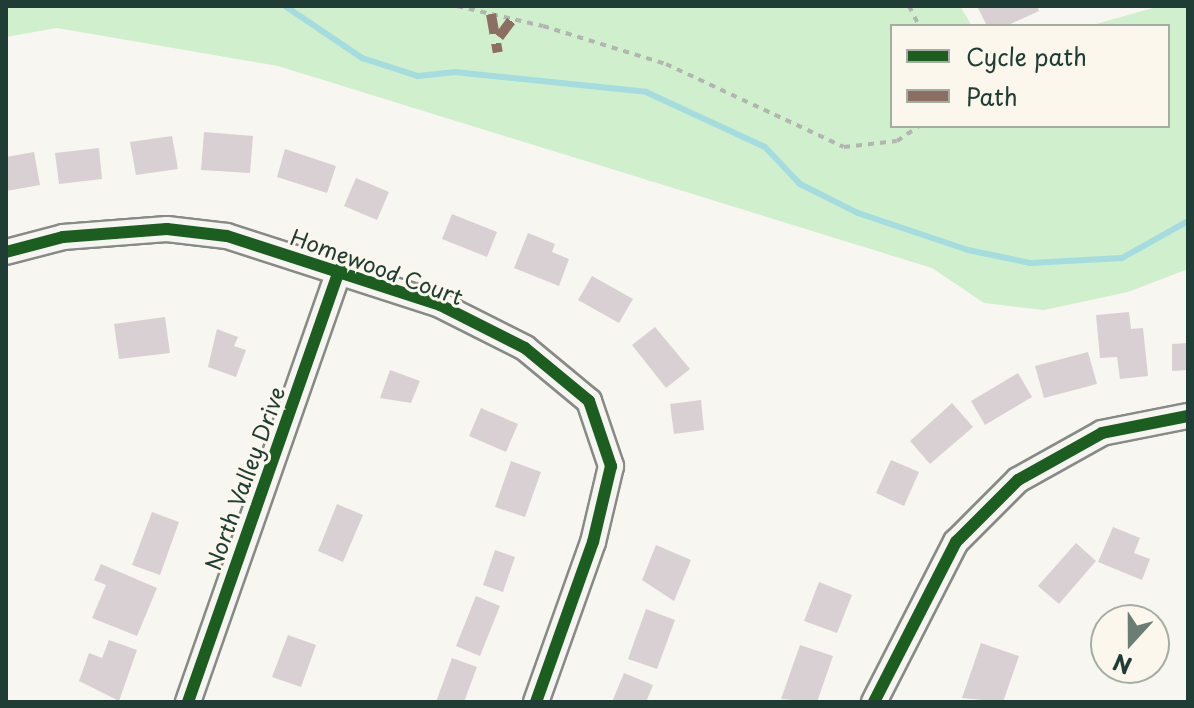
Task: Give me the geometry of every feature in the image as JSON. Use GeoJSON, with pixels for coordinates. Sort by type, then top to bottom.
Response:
{"type":"FeatureCollection","features":[{"type":"Feature","properties":{"kind":"street","name":"Homewood Court"},"geometry":{"type":"LineString","coordinates":[[6,252],[63,237],[167,229],[227,236],[340,269],[440,305],[525,348],[589,401],[611,466],[593,542],[536,702]]}},
{"type":"Feature","properties":{"kind":"street","name":"North Valley Drive"},"geometry":{"type":"LineString","coordinates":[[188,702],[340,269]]}},
{"type":"Feature","properties":{"kind":"street"},"geometry":{"type":"LineString","coordinates":[[874,702],[956,542],[1018,480],[1102,433],[1188,416]]}},
{"type":"Feature","properties":{"kind":"path"},"geometry":{"type":"LineString","coordinates":[[457,6],[543,26],[666,64],[844,147],[897,141],[916,128]]}},
{"type":"Feature","properties":{"kind":"path"},"geometry":{"type":"LineString","coordinates":[[909,6],[918,24]]}},
{"type":"Feature","properties":{"kind":"green space"},"geometry":{"type":"Polygon","coordinates":[[[6,6],[960,6],[971,24],[890,24],[890,128],[1170,128],[1170,24],[1096,24],[1160,6],[1188,6],[1188,269],[1128,292],[1044,310],[984,303],[932,268],[278,66],[57,28],[6,37],[6,6]]]}},
{"type":"Feature","properties":{"kind":"building"},"geometry":{"type":"Polygon","coordinates":[[[977,6],[1037,6],[1039,11],[1010,24],[986,24],[977,6]]]}},
{"type":"Feature","properties":{"kind":"building"},"geometry":{"type":"Polygon","coordinates":[[[204,132],[253,136],[250,173],[201,170],[204,132]]]}},
{"type":"Feature","properties":{"kind":"building"},"geometry":{"type":"Polygon","coordinates":[[[172,136],[178,169],[136,175],[130,142],[172,136]]]}},
{"type":"Feature","properties":{"kind":"building"},"geometry":{"type":"Polygon","coordinates":[[[99,148],[102,179],[59,184],[55,153],[99,148]]]}},
{"type":"Feature","properties":{"kind":"building"},"geometry":{"type":"Polygon","coordinates":[[[285,149],[336,166],[327,193],[277,177],[285,149]]]}},
{"type":"Feature","properties":{"kind":"building"},"geometry":{"type":"Polygon","coordinates":[[[34,152],[40,185],[6,191],[6,157],[34,152]]]}},
{"type":"Feature","properties":{"kind":"building"},"geometry":{"type":"Polygon","coordinates":[[[356,178],[389,192],[377,220],[344,206],[356,178]]]}},
{"type":"Feature","properties":{"kind":"building"},"geometry":{"type":"Polygon","coordinates":[[[452,214],[497,232],[487,257],[442,239],[452,214]]]}},
{"type":"Feature","properties":{"kind":"building"},"geometry":{"type":"Polygon","coordinates":[[[528,233],[555,244],[552,252],[569,259],[559,286],[514,268],[528,233]]]}},
{"type":"Feature","properties":{"kind":"building"},"geometry":{"type":"Polygon","coordinates":[[[592,276],[633,299],[619,323],[578,300],[592,276]]]}},
{"type":"Feature","properties":{"kind":"building"},"geometry":{"type":"Polygon","coordinates":[[[1129,312],[1131,329],[1143,328],[1148,376],[1120,379],[1117,357],[1100,358],[1096,315],[1129,312]]]}},
{"type":"Feature","properties":{"kind":"building"},"geometry":{"type":"Polygon","coordinates":[[[165,317],[170,353],[119,359],[114,324],[165,317]]]}},
{"type":"Feature","properties":{"kind":"building"},"geometry":{"type":"Polygon","coordinates":[[[655,327],[690,369],[666,388],[632,345],[655,327]]]}},
{"type":"Feature","properties":{"kind":"building"},"geometry":{"type":"Polygon","coordinates":[[[217,329],[238,337],[234,346],[246,350],[236,377],[208,367],[217,329]]]}},
{"type":"Feature","properties":{"kind":"building"},"geometry":{"type":"Polygon","coordinates":[[[1188,343],[1188,370],[1172,371],[1172,344],[1188,343]]]}},
{"type":"Feature","properties":{"kind":"building"},"geometry":{"type":"Polygon","coordinates":[[[1088,352],[1097,384],[1044,398],[1035,366],[1088,352]]]}},
{"type":"Feature","properties":{"kind":"building"},"geometry":{"type":"Polygon","coordinates":[[[390,370],[420,381],[411,403],[380,398],[390,370]]]}},
{"type":"Feature","properties":{"kind":"building"},"geometry":{"type":"Polygon","coordinates":[[[1018,373],[1032,397],[985,425],[971,401],[1018,373]]]}},
{"type":"Feature","properties":{"kind":"building"},"geometry":{"type":"Polygon","coordinates":[[[701,400],[704,430],[674,434],[670,404],[701,400]]]}},
{"type":"Feature","properties":{"kind":"building"},"geometry":{"type":"Polygon","coordinates":[[[952,403],[973,427],[930,464],[910,441],[952,403]]]}},
{"type":"Feature","properties":{"kind":"building"},"geometry":{"type":"Polygon","coordinates":[[[481,408],[518,424],[506,452],[469,436],[481,408]]]}},
{"type":"Feature","properties":{"kind":"building"},"geometry":{"type":"Polygon","coordinates":[[[891,460],[919,472],[904,506],[876,493],[891,460]]]}},
{"type":"Feature","properties":{"kind":"building"},"geometry":{"type":"Polygon","coordinates":[[[511,461],[541,472],[525,517],[495,507],[511,461]]]}},
{"type":"Feature","properties":{"kind":"building"},"geometry":{"type":"Polygon","coordinates":[[[337,504],[363,515],[343,562],[318,551],[337,504]]]}},
{"type":"Feature","properties":{"kind":"building"},"geometry":{"type":"Polygon","coordinates":[[[152,512],[179,522],[160,575],[132,565],[152,512]]]}},
{"type":"Feature","properties":{"kind":"building"},"geometry":{"type":"Polygon","coordinates":[[[1113,527],[1140,538],[1134,553],[1150,559],[1142,580],[1098,562],[1113,527]]]}},
{"type":"Feature","properties":{"kind":"building"},"geometry":{"type":"Polygon","coordinates":[[[1076,543],[1096,561],[1059,604],[1038,586],[1076,543]]]}},
{"type":"Feature","properties":{"kind":"building"},"geometry":{"type":"Polygon","coordinates":[[[656,545],[691,560],[674,601],[642,580],[656,545]]]}},
{"type":"Feature","properties":{"kind":"building"},"geometry":{"type":"Polygon","coordinates":[[[495,550],[515,557],[503,592],[483,585],[495,550]]]}},
{"type":"Feature","properties":{"kind":"building"},"geometry":{"type":"Polygon","coordinates":[[[101,564],[157,588],[137,636],[92,618],[106,585],[94,580],[101,564]]]}},
{"type":"Feature","properties":{"kind":"building"},"geometry":{"type":"Polygon","coordinates":[[[819,582],[852,595],[837,633],[804,621],[819,582]]]}},
{"type":"Feature","properties":{"kind":"building"},"geometry":{"type":"Polygon","coordinates":[[[476,596],[500,606],[480,656],[456,646],[476,596]]]}},
{"type":"Feature","properties":{"kind":"building"},"geometry":{"type":"Polygon","coordinates":[[[646,609],[675,620],[657,669],[628,659],[646,609]]]}},
{"type":"Feature","properties":{"kind":"building"},"geometry":{"type":"Polygon","coordinates":[[[288,635],[316,645],[301,687],[272,677],[288,635]]]}},
{"type":"Feature","properties":{"kind":"building"},"geometry":{"type":"Polygon","coordinates":[[[109,640],[137,650],[119,701],[79,681],[89,653],[102,658],[109,640]]]}},
{"type":"Feature","properties":{"kind":"building"},"geometry":{"type":"Polygon","coordinates":[[[981,643],[1019,656],[1003,702],[962,698],[981,643]]]}},
{"type":"Feature","properties":{"kind":"building"},"geometry":{"type":"Polygon","coordinates":[[[800,645],[833,656],[817,702],[781,699],[800,645]]]}},
{"type":"Feature","properties":{"kind":"building"},"geometry":{"type":"Polygon","coordinates":[[[452,658],[477,667],[464,702],[436,702],[452,658]]]}},
{"type":"Feature","properties":{"kind":"building"},"geometry":{"type":"Polygon","coordinates":[[[624,673],[653,685],[646,702],[612,702],[624,673]]]}},
{"type":"Feature","properties":{"kind":"waterway"},"geometry":{"type":"LineString","coordinates":[[285,6],[362,58],[418,76],[454,72],[646,92],[765,147],[800,184],[858,213],[968,250],[1030,263],[1122,258],[1188,221]]}},
{"type":"Feature","properties":{"kind":"marked path"},"geometry":{"type":"LineString","coordinates":[[491,14],[498,52]]}},
{"type":"Feature","properties":{"kind":"marked path"},"geometry":{"type":"LineString","coordinates":[[499,37],[512,20]]}},
{"type":"Feature","properties":{"kind":"cycle path"},"geometry":{"type":"LineString","coordinates":[[6,252],[63,237],[167,229],[227,236],[440,305],[525,348],[589,401],[611,466],[593,542],[536,702]]}},
{"type":"Feature","properties":{"kind":"cycle path"},"geometry":{"type":"LineString","coordinates":[[188,702],[340,269]]}},
{"type":"Feature","properties":{"kind":"cycle path"},"geometry":{"type":"LineString","coordinates":[[874,702],[956,542],[1018,480],[1102,433],[1188,416]]}}]}
